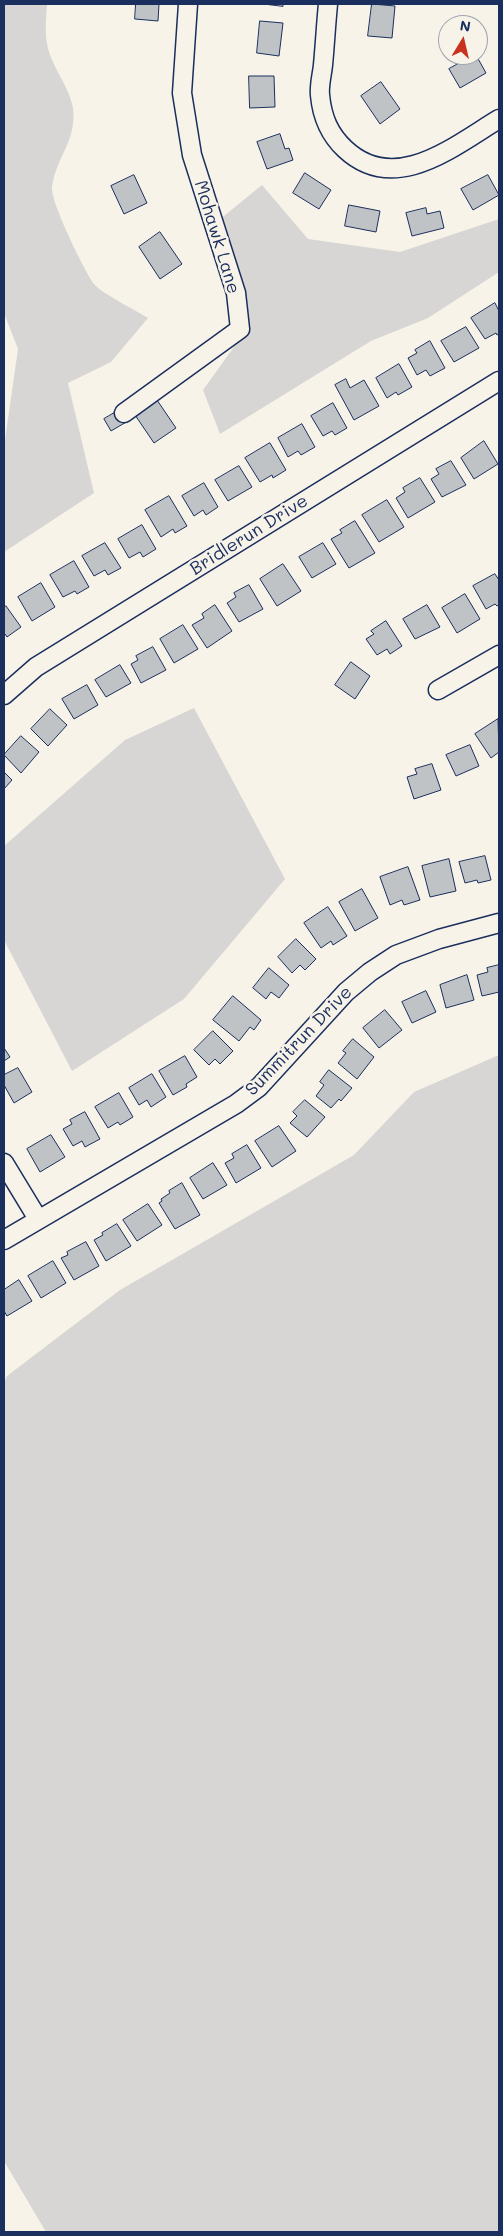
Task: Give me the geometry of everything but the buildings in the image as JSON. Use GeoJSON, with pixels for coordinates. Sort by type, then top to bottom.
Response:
{"type":"FeatureCollection","features":[{"type":"Feature","properties":{"kind":"street","name":"Mohawk Lane"},"geometry":{"type":"LineString","coordinates":[[124,413],[240,329],[236,293],[192,155],[182,93],[188,4]]}},
{"type":"Feature","properties":{"kind":"street"},"geometry":{"type":"LineString","coordinates":[[328,4],[320,93],[322,114],[329,132],[352,157],[385,169],[415,166],[440,155],[499,118]]}},
{"type":"Feature","properties":{"kind":"street","name":"Bridlerun Drive"},"geometry":{"type":"LineString","coordinates":[[4,695],[36,667],[499,381]]}},
{"type":"Feature","properties":{"kind":"street"},"geometry":{"type":"LineString","coordinates":[[438,690],[499,655]]}},
{"type":"Feature","properties":{"kind":"street","name":"Summitrun Drive"},"geometry":{"type":"LineString","coordinates":[[4,1240],[236,1104],[259,1087],[346,992],[396,955],[439,939],[499,923]]}},
{"type":"Feature","properties":{"kind":"street"},"geometry":{"type":"LineString","coordinates":[[4,1163],[38,1219]]}},
{"type":"Feature","properties":{"kind":"shaded area"},"geometry":{"type":"Polygon","coordinates":[[[4,4],[47,4],[47,46],[69,94],[73,108],[72,130],[54,176],[52,187],[56,206],[76,252],[94,284],[111,297],[148,318],[111,362],[68,383],[94,493],[4,552],[4,447],[18,349],[4,313],[4,4]]]}},
{"type":"Feature","properties":{"kind":"shaded area"},"geometry":{"type":"Polygon","coordinates":[[[262,185],[308,239],[400,252],[499,219],[499,272],[428,318],[371,341],[220,434],[203,390],[249,326],[219,220],[262,185]]]}},
{"type":"Feature","properties":{"kind":"shaded area"},"geometry":{"type":"Polygon","coordinates":[[[194,708],[285,879],[184,999],[72,1071],[4,940],[4,846],[125,740],[194,708]]]}},
{"type":"Feature","properties":{"kind":"shaded area"},"geometry":{"type":"Polygon","coordinates":[[[499,1055],[499,2232],[46,2232],[4,2161],[4,1383],[7,1376],[120,1290],[354,1155],[414,1092],[499,1055]]]}}]}
